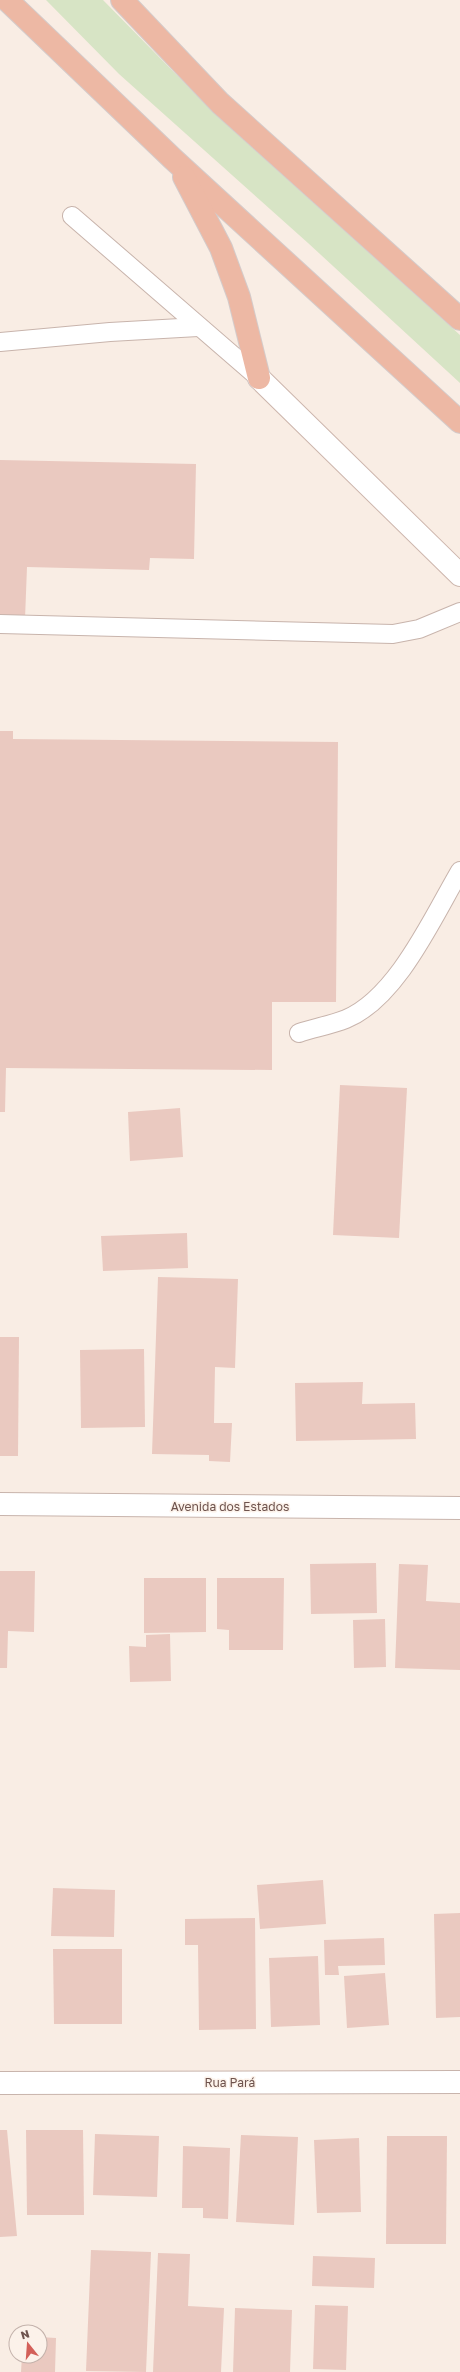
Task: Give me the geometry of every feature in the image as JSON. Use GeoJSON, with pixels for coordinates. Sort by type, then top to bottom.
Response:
{"type":"FeatureCollection","features":[{"type":"Feature","properties":{"kind":"highway"},"geometry":{"type":"LineString","coordinates":[[7,0],[173,159],[460,422]]}},
{"type":"Feature","properties":{"kind":"highway"},"geometry":{"type":"LineString","coordinates":[[122,0],[220,103],[460,319]]}},
{"type":"Feature","properties":{"kind":"highway"},"geometry":{"type":"LineString","coordinates":[[173,159],[201,207],[221,248],[239,297],[259,378]]}},
{"type":"Feature","properties":{"kind":"street"},"geometry":{"type":"LineString","coordinates":[[259,378],[460,575]]}},
{"type":"Feature","properties":{"kind":"street","name":"Avenida dos Estados"},"geometry":{"type":"LineString","coordinates":[[0,1504],[460,1508]]}},
{"type":"Feature","properties":{"kind":"street","name":"Rua Pará"},"geometry":{"type":"LineString","coordinates":[[0,2083],[460,2082]]}},
{"type":"Feature","properties":{"kind":"lane"},"geometry":{"type":"LineString","coordinates":[[72,216],[198,327],[259,378]]}},
{"type":"Feature","properties":{"kind":"lane"},"geometry":{"type":"LineString","coordinates":[[0,342],[110,332],[198,327]]}},
{"type":"Feature","properties":{"kind":"lane"},"geometry":{"type":"LineString","coordinates":[[0,624],[393,634],[420,629],[460,612]]}},
{"type":"Feature","properties":{"kind":"lane"},"geometry":{"type":"LineString","coordinates":[[299,1032],[346,1019],[371,1004],[395,980],[460,870]]}},
{"type":"Feature","properties":{"kind":"green space"},"geometry":{"type":"Polygon","coordinates":[[[46,0],[103,0],[215,114],[460,335],[460,383],[308,243],[119,74],[46,0]]]}},
{"type":"Feature","properties":{"kind":"building"},"geometry":{"type":"Polygon","coordinates":[[[0,460],[196,464],[194,559],[150,558],[149,570],[27,567],[25,619],[0,619],[0,460]]]}},
{"type":"Feature","properties":{"kind":"building"},"geometry":{"type":"Polygon","coordinates":[[[0,731],[13,731],[13,739],[338,742],[336,1002],[272,1002],[272,1070],[6,1068],[5,1112],[0,1112],[0,731]]]}},
{"type":"Feature","properties":{"kind":"building"},"geometry":{"type":"Polygon","coordinates":[[[340,1085],[407,1088],[399,1238],[333,1235],[340,1085]]]}},
{"type":"Feature","properties":{"kind":"building"},"geometry":{"type":"Polygon","coordinates":[[[180,1108],[183,1157],[130,1161],[128,1112],[180,1108]]]}},
{"type":"Feature","properties":{"kind":"building"},"geometry":{"type":"Polygon","coordinates":[[[187,1233],[188,1268],[103,1271],[101,1236],[187,1233]]]}},
{"type":"Feature","properties":{"kind":"building"},"geometry":{"type":"Polygon","coordinates":[[[158,1277],[238,1279],[235,1368],[215,1367],[214,1423],[232,1423],[230,1462],[209,1461],[209,1455],[152,1454],[158,1277]]]}},
{"type":"Feature","properties":{"kind":"building"},"geometry":{"type":"Polygon","coordinates":[[[0,1337],[19,1337],[18,1456],[0,1456],[0,1337]]]}},
{"type":"Feature","properties":{"kind":"building"},"geometry":{"type":"Polygon","coordinates":[[[144,1349],[145,1427],[81,1428],[80,1350],[144,1349]]]}},
{"type":"Feature","properties":{"kind":"building"},"geometry":{"type":"Polygon","coordinates":[[[363,1382],[362,1404],[415,1403],[416,1439],[296,1441],[295,1383],[363,1382]]]}},
{"type":"Feature","properties":{"kind":"building"},"geometry":{"type":"Polygon","coordinates":[[[376,1563],[377,1613],[311,1614],[310,1564],[376,1563]]]}},
{"type":"Feature","properties":{"kind":"building"},"geometry":{"type":"Polygon","coordinates":[[[399,1564],[428,1565],[426,1601],[460,1603],[460,1670],[395,1668],[399,1564]]]}},
{"type":"Feature","properties":{"kind":"building"},"geometry":{"type":"Polygon","coordinates":[[[0,1571],[35,1571],[34,1632],[8,1631],[7,1668],[0,1668],[0,1571]]]}},
{"type":"Feature","properties":{"kind":"building"},"geometry":{"type":"Polygon","coordinates":[[[144,1578],[206,1578],[206,1632],[144,1633],[144,1578]]]}},
{"type":"Feature","properties":{"kind":"building"},"geometry":{"type":"Polygon","coordinates":[[[217,1578],[284,1578],[283,1650],[229,1650],[229,1630],[217,1629],[217,1578]]]}},
{"type":"Feature","properties":{"kind":"building"},"geometry":{"type":"Polygon","coordinates":[[[385,1619],[386,1667],[354,1668],[353,1620],[385,1619]]]}},
{"type":"Feature","properties":{"kind":"building"},"geometry":{"type":"Polygon","coordinates":[[[170,1634],[171,1681],[130,1682],[129,1646],[146,1647],[146,1635],[170,1634]]]}},
{"type":"Feature","properties":{"kind":"building"},"geometry":{"type":"Polygon","coordinates":[[[323,1880],[326,1924],[260,1929],[257,1885],[323,1880]]]}},
{"type":"Feature","properties":{"kind":"building"},"geometry":{"type":"Polygon","coordinates":[[[53,1888],[115,1890],[114,1937],[51,1936],[53,1888]]]}},
{"type":"Feature","properties":{"kind":"building"},"geometry":{"type":"Polygon","coordinates":[[[460,1913],[460,2017],[436,2018],[434,1914],[460,1913]]]}},
{"type":"Feature","properties":{"kind":"building"},"geometry":{"type":"Polygon","coordinates":[[[255,1918],[256,2029],[199,2030],[198,1945],[185,1945],[185,1919],[255,1918]]]}},
{"type":"Feature","properties":{"kind":"building"},"geometry":{"type":"Polygon","coordinates":[[[384,1938],[385,1965],[338,1966],[339,1975],[325,1975],[324,1940],[384,1938]]]}},
{"type":"Feature","properties":{"kind":"building"},"geometry":{"type":"Polygon","coordinates":[[[53,1949],[122,1949],[122,2024],[54,2024],[53,1949]]]}},
{"type":"Feature","properties":{"kind":"building"},"geometry":{"type":"Polygon","coordinates":[[[318,1956],[320,2025],[271,2027],[269,1958],[318,1956]]]}},
{"type":"Feature","properties":{"kind":"building"},"geometry":{"type":"Polygon","coordinates":[[[385,1973],[389,2025],[347,2028],[344,1976],[385,1973]]]}},
{"type":"Feature","properties":{"kind":"building"},"geometry":{"type":"Polygon","coordinates":[[[0,2130],[7,2130],[17,2236],[0,2237],[0,2130]]]}},
{"type":"Feature","properties":{"kind":"building"},"geometry":{"type":"Polygon","coordinates":[[[26,2130],[83,2130],[84,2215],[27,2215],[26,2130]]]}},
{"type":"Feature","properties":{"kind":"building"},"geometry":{"type":"Polygon","coordinates":[[[95,2134],[159,2136],[157,2197],[93,2195],[95,2134]]]}},
{"type":"Feature","properties":{"kind":"building"},"geometry":{"type":"Polygon","coordinates":[[[241,2135],[298,2137],[294,2225],[236,2222],[241,2135]]]}},
{"type":"Feature","properties":{"kind":"building"},"geometry":{"type":"Polygon","coordinates":[[[387,2136],[447,2136],[446,2244],[386,2244],[387,2136]]]}},
{"type":"Feature","properties":{"kind":"building"},"geometry":{"type":"Polygon","coordinates":[[[359,2138],[361,2212],[317,2213],[314,2140],[359,2138]]]}},
{"type":"Feature","properties":{"kind":"building"},"geometry":{"type":"Polygon","coordinates":[[[183,2146],[230,2148],[228,2219],[203,2218],[203,2208],[182,2208],[183,2146]]]}},
{"type":"Feature","properties":{"kind":"building"},"geometry":{"type":"Polygon","coordinates":[[[91,2250],[151,2252],[146,2372],[86,2371],[91,2250]]]}},
{"type":"Feature","properties":{"kind":"building"},"geometry":{"type":"Polygon","coordinates":[[[158,2253],[190,2254],[188,2306],[224,2308],[221,2372],[153,2372],[158,2253]]]}},
{"type":"Feature","properties":{"kind":"building"},"geometry":{"type":"Polygon","coordinates":[[[313,2256],[375,2258],[374,2288],[312,2286],[313,2256]]]}},
{"type":"Feature","properties":{"kind":"building"},"geometry":{"type":"Polygon","coordinates":[[[315,2305],[348,2306],[346,2370],[313,2369],[315,2305]]]}},
{"type":"Feature","properties":{"kind":"building"},"geometry":{"type":"Polygon","coordinates":[[[235,2308],[292,2310],[290,2372],[233,2372],[235,2308]]]}},
{"type":"Feature","properties":{"kind":"building"},"geometry":{"type":"Polygon","coordinates":[[[48,2338],[56,2338],[55,2372],[21,2372],[22,2364],[48,2364],[48,2338]]]}}]}
